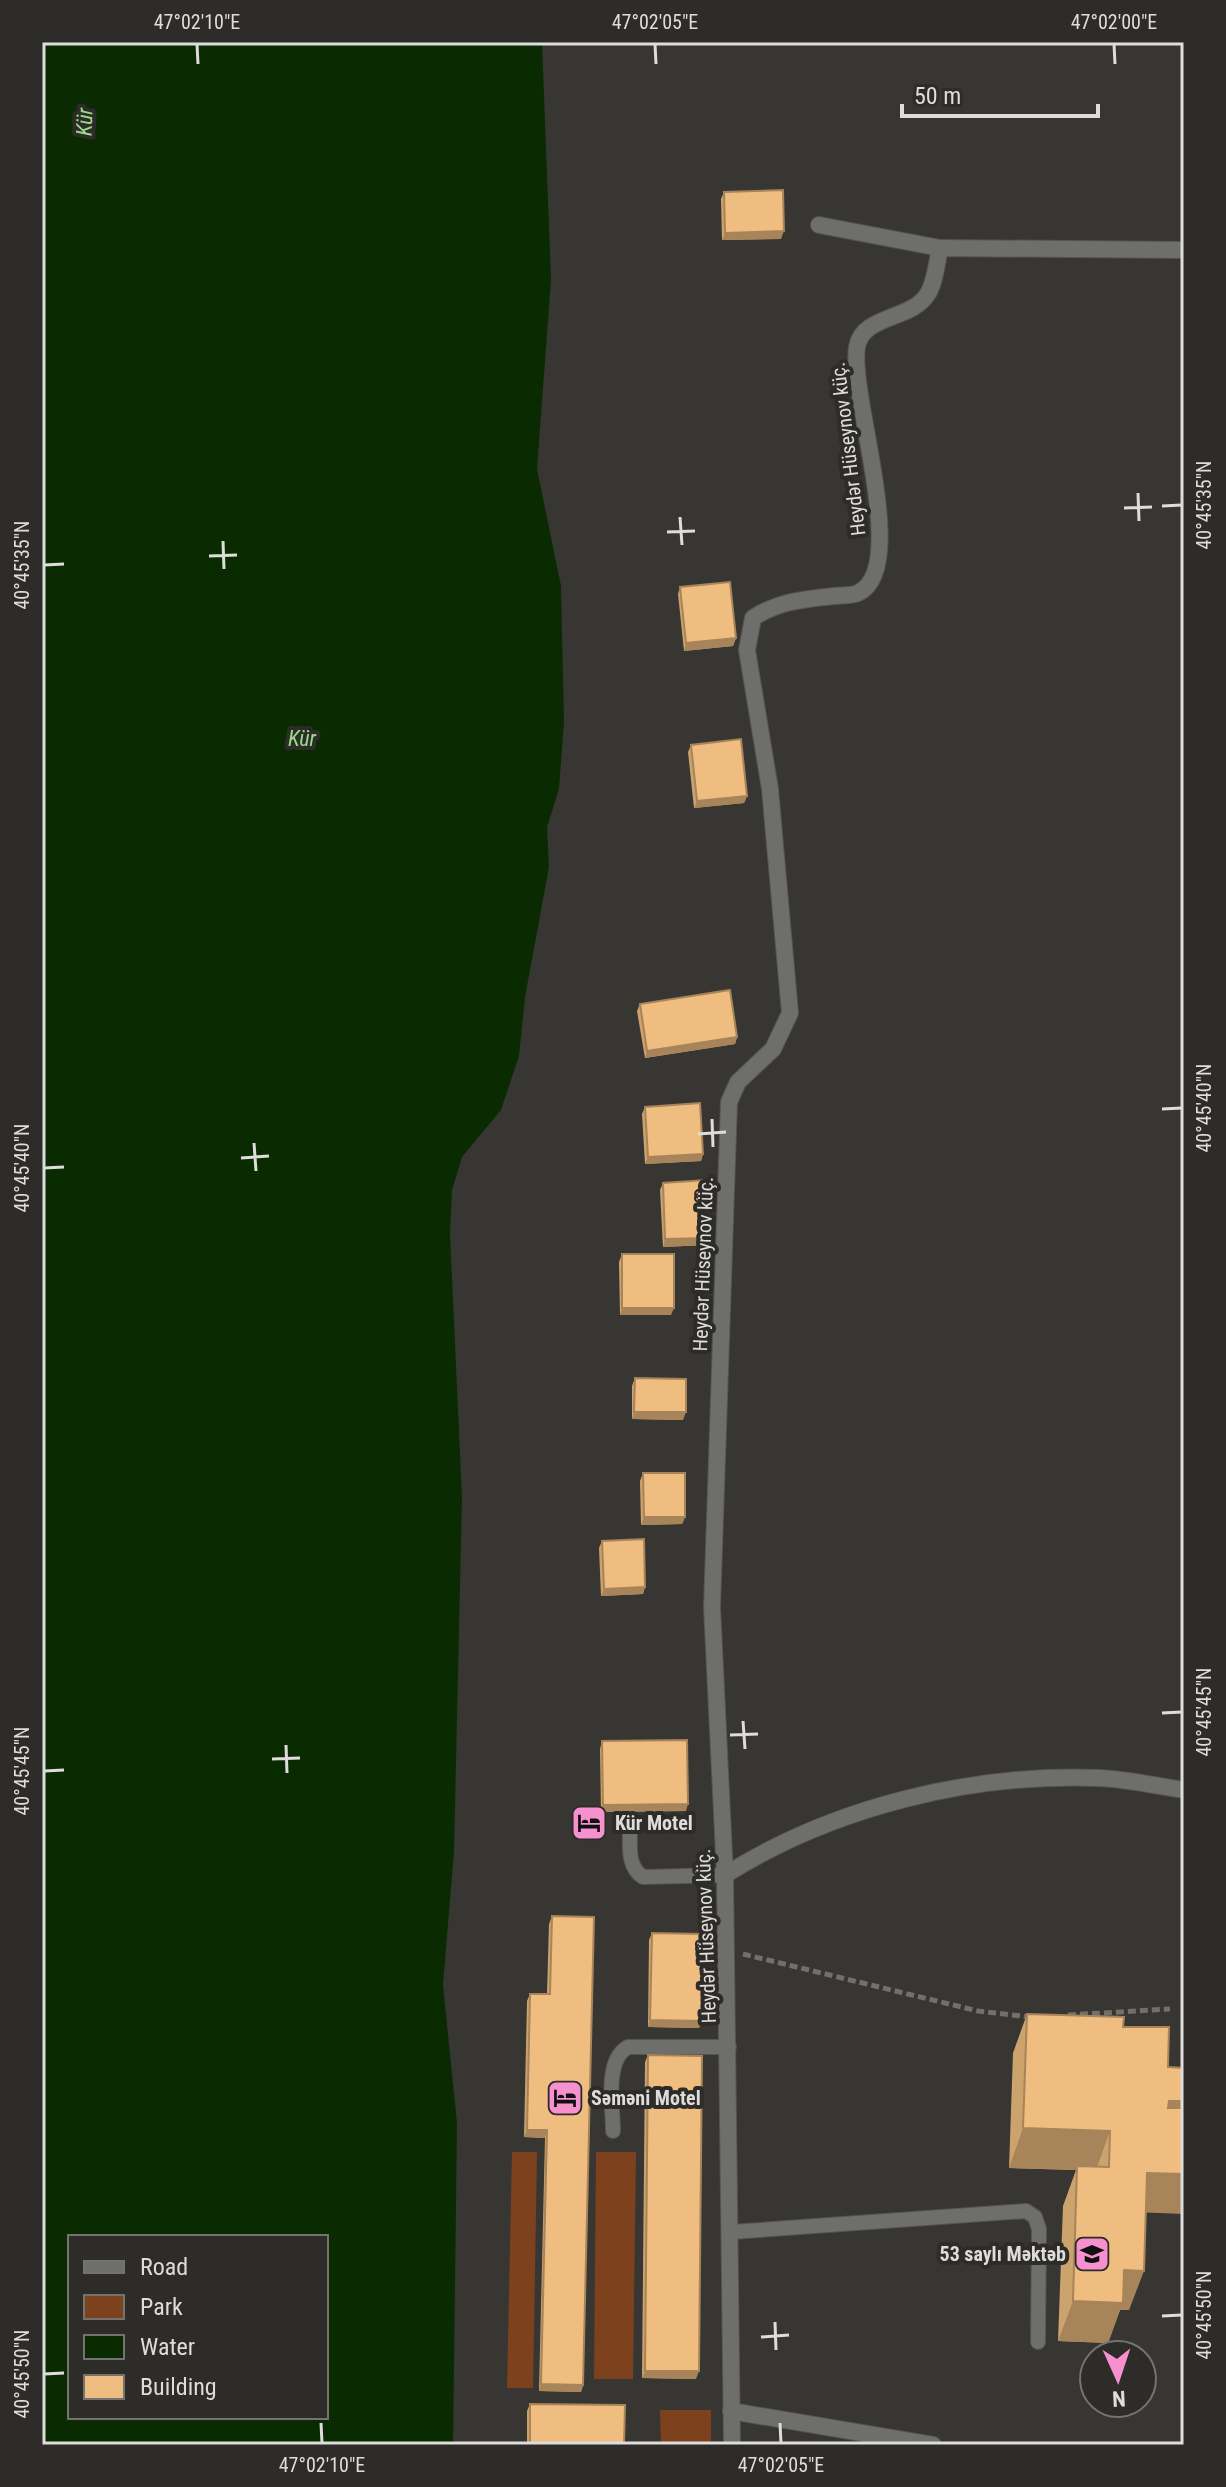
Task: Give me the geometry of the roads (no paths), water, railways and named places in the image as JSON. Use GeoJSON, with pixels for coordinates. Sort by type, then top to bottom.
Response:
{"type":"FeatureCollection","features":[{"type":"Feature","properties":{"kind":"street"},"geometry":{"type":"LineString","coordinates":[[819,225],[940,248],[1184,250]]}},
{"type":"Feature","properties":{"kind":"street","name":"Heydər Hüseynov küç."},"geometry":{"type":"LineString","coordinates":[[732,2445],[725,1875],[712,1607],[729,1102],[738,1082],[773,1049],[790,1013],[770,789],[747,650],[753,618],[773,605],[857,594],[870,584],[879,558],[879,512],[857,387],[857,344],[874,323],[898,317],[927,295],[940,248]]}},
{"type":"Feature","properties":{"kind":"street"},"geometry":{"type":"LineString","coordinates":[[725,1875],[766,1849],[856,1813],[1018,1778],[1088,1778],[1184,1790]]}},
{"type":"Feature","properties":{"kind":"street"},"geometry":{"type":"LineString","coordinates":[[731,2411],[933,2445]]}},
{"type":"Feature","properties":{"kind":"lane"},"geometry":{"type":"LineString","coordinates":[[630,1829],[631,1863],[635,1872],[643,1877],[725,1875]]}},
{"type":"Feature","properties":{"kind":"lane"},"geometry":{"type":"LineString","coordinates":[[613,2131],[614,2064],[618,2053],[628,2047],[729,2047]]}},
{"type":"Feature","properties":{"kind":"lane"},"geometry":{"type":"LineString","coordinates":[[731,2232],[1026,2211],[1035,2217],[1039,2229],[1038,2342]]}},
{"type":"Feature","properties":{"kind":"water","name":"Kür"},"geometry":{"type":"Polygon","coordinates":[[[42,42],[542,42],[551,280],[537,469],[561,586],[564,722],[559,789],[547,827],[549,867],[525,997],[519,1056],[501,1110],[462,1157],[452,1190],[450,1234],[462,1497],[454,1851],[443,1985],[457,2123],[453,2445],[42,2445],[42,42]]]}},
{"type":"Feature","properties":{"kind":"place","name":"Kür Motel"},"geometry":{"type":"Point","coordinates":[589,1823]}},
{"type":"Feature","properties":{"kind":"place","name":"Səməni Motel"},"geometry":{"type":"Point","coordinates":[565,2098]}},
{"type":"Feature","properties":{"kind":"place","name":"53 saylı Məktəb"},"geometry":{"type":"Point","coordinates":[1092,2254]}}]}
